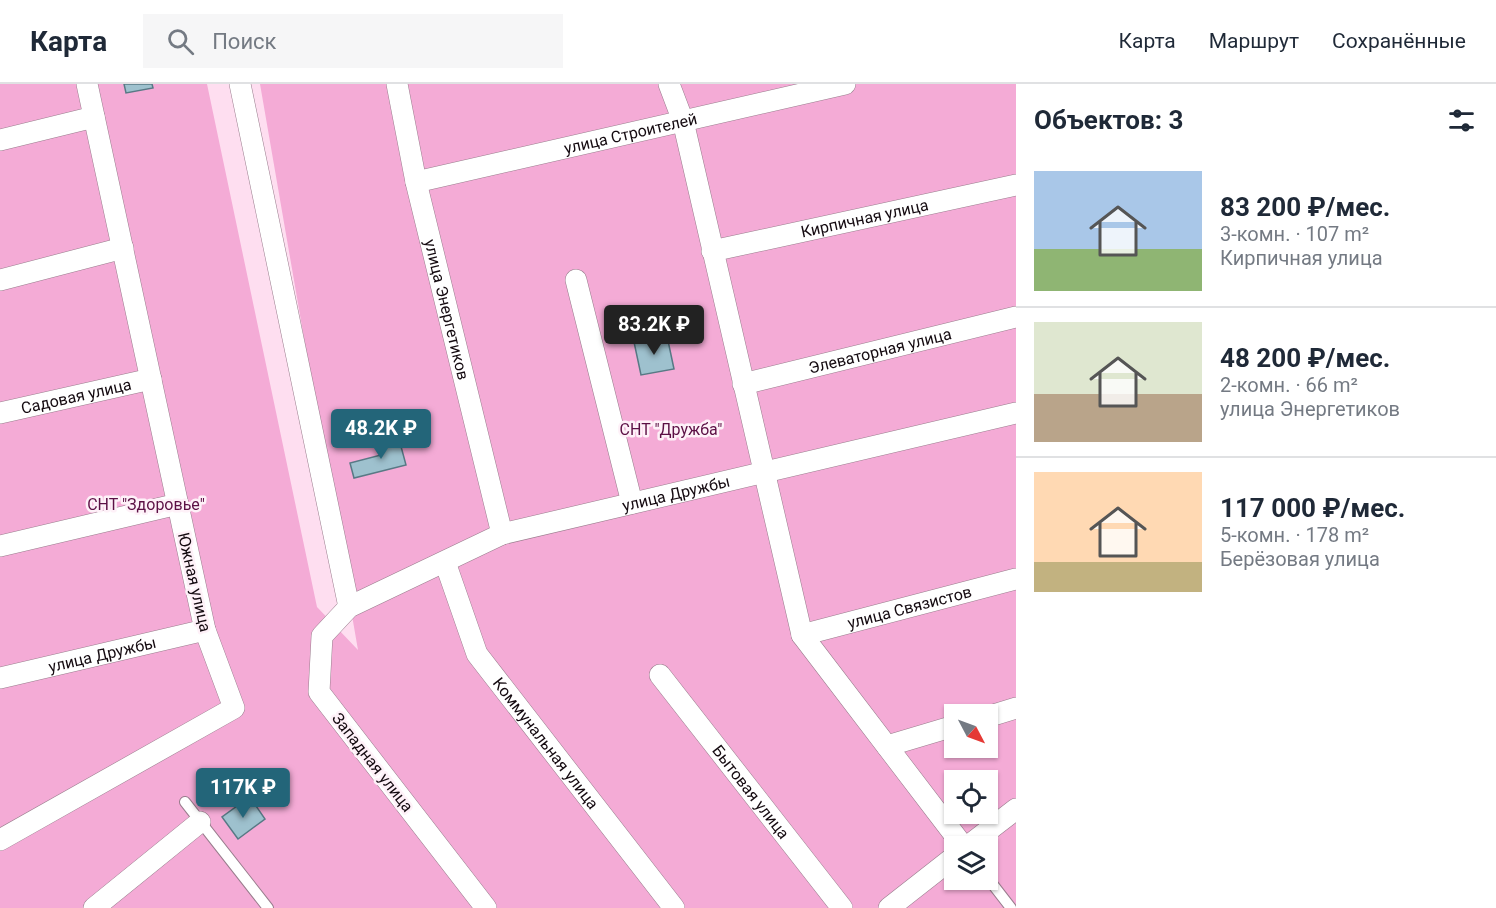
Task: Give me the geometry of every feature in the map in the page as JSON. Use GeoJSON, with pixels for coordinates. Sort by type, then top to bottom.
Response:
{"type":"FeatureCollection","features":[{"type":"Feature","properties":{"kind":"street","name":"Южная улица"},"geometry":{"type":"LineString","coordinates":[[0,840],[234,708],[205,630],[87,84]]}},
{"type":"Feature","properties":{"kind":"street"},"geometry":{"type":"LineString","coordinates":[[240,84],[349,607]]}},
{"type":"Feature","properties":{"kind":"street","name":"улица Энергетиков"},"geometry":{"type":"LineString","coordinates":[[397,84],[416,182],[502,534]]}},
{"type":"Feature","properties":{"kind":"street"},"geometry":{"type":"LineString","coordinates":[[669,84],[683,121],[802,635],[955,836]]}},
{"type":"Feature","properties":{"kind":"street","name":"улица Строителей"},"geometry":{"type":"LineString","coordinates":[[416,182],[845,84]]}},
{"type":"Feature","properties":{"kind":"street"},"geometry":{"type":"LineString","coordinates":[[0,140],[94,117]]}},
{"type":"Feature","properties":{"kind":"street","name":"Кирпичная улица"},"geometry":{"type":"LineString","coordinates":[[712,250],[1016,185]]}},
{"type":"Feature","properties":{"kind":"street"},"geometry":{"type":"LineString","coordinates":[[0,280],[123,248]]}},
{"type":"Feature","properties":{"kind":"street"},"geometry":{"type":"LineString","coordinates":[[576,280],[632,504]]}},
{"type":"Feature","properties":{"kind":"street","name":"Элеваторная улица"},"geometry":{"type":"LineString","coordinates":[[743,384],[1016,317]]}},
{"type":"Feature","properties":{"kind":"street","name":"Садовая улица"},"geometry":{"type":"LineString","coordinates":[[0,413],[151,379]]}},
{"type":"Feature","properties":{"kind":"street","name":"улица Дружбы"},"geometry":{"type":"LineString","coordinates":[[349,607],[502,534],[1016,413]]}},
{"type":"Feature","properties":{"kind":"street"},"geometry":{"type":"LineString","coordinates":[[0,546],[178,504]]}},
{"type":"Feature","properties":{"kind":"street","name":"Коммунальная улица"},"geometry":{"type":"LineString","coordinates":[[445,562],[477,654],[675,908]]}},
{"type":"Feature","properties":{"kind":"street","name":"улица Связистов"},"geometry":{"type":"LineString","coordinates":[[802,635],[1016,579]]}},
{"type":"Feature","properties":{"kind":"street","name":"Западная улица"},"geometry":{"type":"LineString","coordinates":[[349,607],[322,636],[319,692],[486,908]]}},
{"type":"Feature","properties":{"kind":"street","name":"улица Дружбы"},"geometry":{"type":"LineString","coordinates":[[0,678],[205,630]]}},
{"type":"Feature","properties":{"kind":"street","name":"Бытовая улица"},"geometry":{"type":"LineString","coordinates":[[660,675],[842,908]]}},
{"type":"Feature","properties":{"kind":"street"},"geometry":{"type":"LineString","coordinates":[[998,714],[1016,708]]}},
{"type":"Feature","properties":{"kind":"street"},"geometry":{"type":"LineString","coordinates":[[887,746],[944,729]]}},
{"type":"Feature","properties":{"kind":"street"},"geometry":{"type":"LineString","coordinates":[[981,836],[1016,809]]}},
{"type":"Feature","properties":{"kind":"street"},"geometry":{"type":"LineString","coordinates":[[94,908],[200,822]]}},
{"type":"Feature","properties":{"kind":"street"},"geometry":{"type":"LineString","coordinates":[[890,908],[944,865]]}},
{"type":"Feature","properties":{"kind":"lane"},"geometry":{"type":"LineString","coordinates":[[185,802],[268,908]]}},
{"type":"Feature","properties":{"kind":"lane"},"geometry":{"type":"LineString","coordinates":[[997,890],[1011,908]]}},
{"type":"Feature","properties":{"kind":"green space","name":"СНТ \"Дружба\""},"geometry":{"type":"Polygon","coordinates":[[[0,84],[207,84],[317,607],[358,650],[260,84],[1016,84],[1016,908],[0,908],[0,84]]]}},
{"type":"Feature","properties":{"kind":"building"},"geometry":{"type":"Polygon","coordinates":[[[124,84],[152,84],[153,88],[126,93],[124,84]]]}},
{"type":"Feature","properties":{"kind":"building"},"geometry":{"type":"Polygon","coordinates":[[[667,336],[674,369],[641,375],[634,342],[667,336]]]}},
{"type":"Feature","properties":{"kind":"building"},"geometry":{"type":"Polygon","coordinates":[[[399,439],[406,465],[354,478],[350,463],[381,455],[379,444],[399,439]]]}},
{"type":"Feature","properties":{"kind":"building"},"geometry":{"type":"Polygon","coordinates":[[[244,801],[249,807],[254,803],[265,819],[238,839],[222,817],[244,801]]]}},
{"type":"Feature","properties":{"kind":"park label","name":"СНТ \"Здоровье\""},"geometry":{"type":"Point","coordinates":[146,504]}}]}
